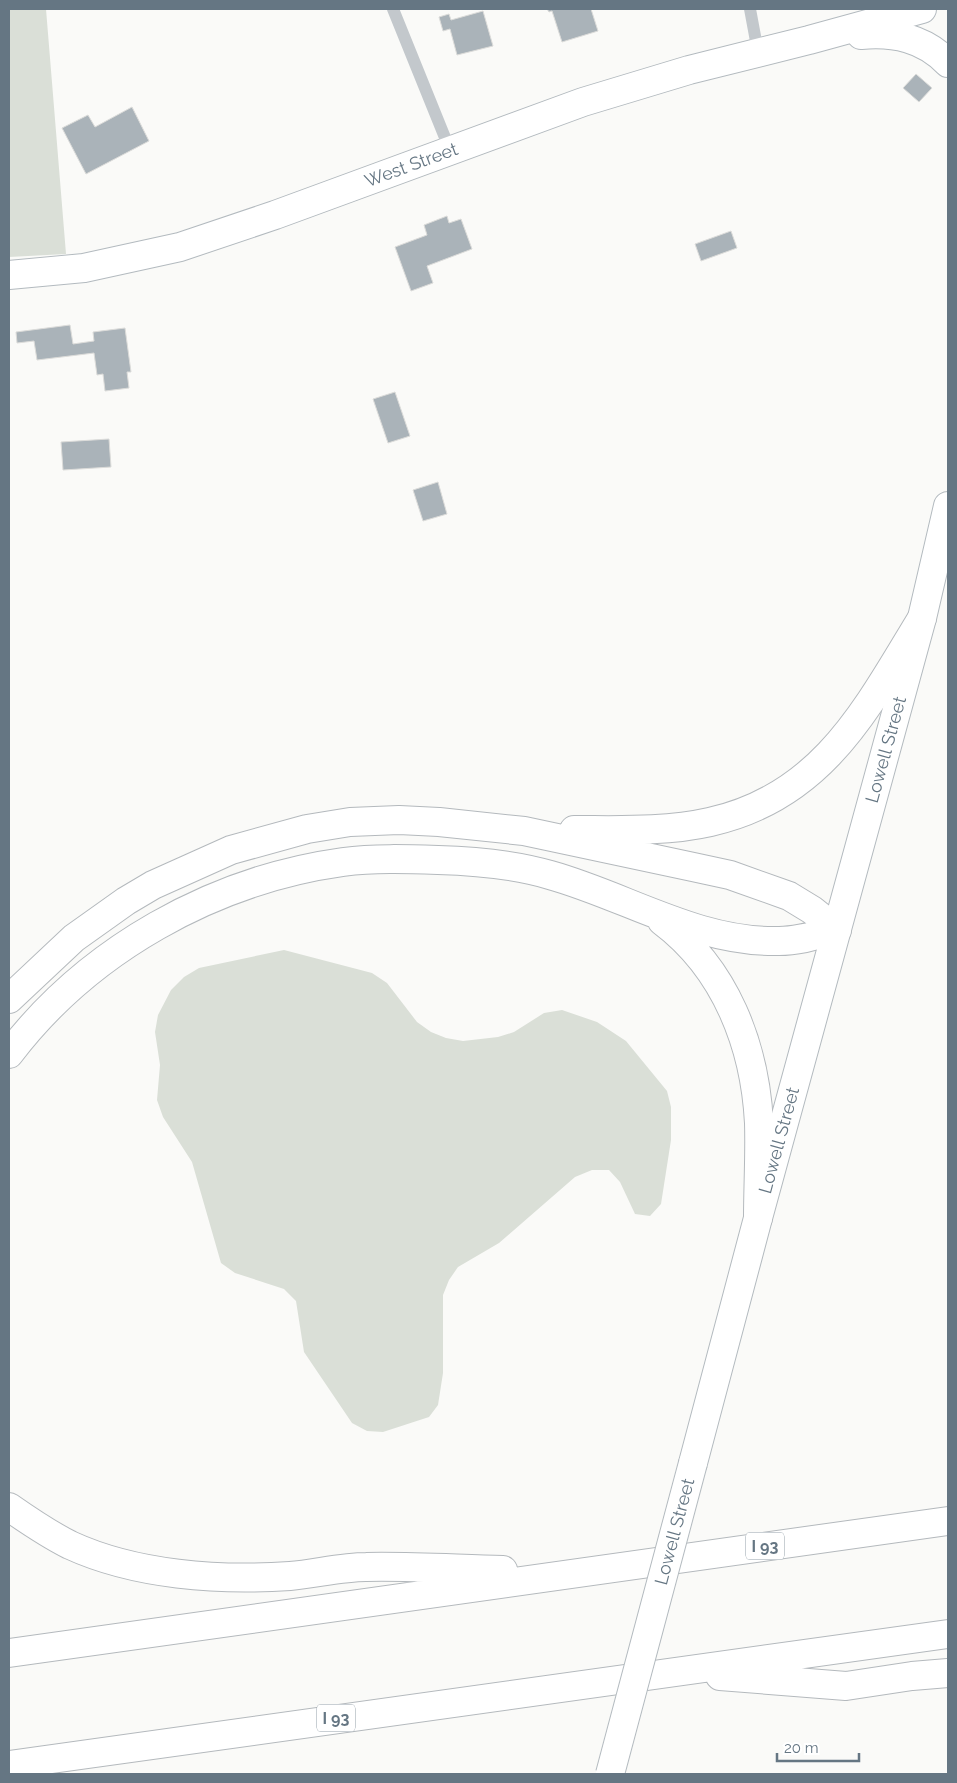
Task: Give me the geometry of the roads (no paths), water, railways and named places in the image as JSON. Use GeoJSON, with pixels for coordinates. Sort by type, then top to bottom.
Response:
{"type":"FeatureCollection","features":[{"type":"Feature","properties":{"kind":"main road","name":"West Street"},"geometry":{"type":"LineString","coordinates":[[9,275],[84,268],[180,247],[275,215],[583,102],[688,70],[922,9]]}},
{"type":"Feature","properties":{"kind":"main road","name":"West Street"},"geometry":{"type":"LineString","coordinates":[[809,40],[890,34],[920,42],[936,52],[948,63]]}},
{"type":"Feature","properties":{"kind":"main road","name":"Lowell Street"},"geometry":{"type":"LineString","coordinates":[[610,1774],[758,1218],[922,618],[948,506]]}},
{"type":"Feature","properties":{"kind":"main road"},"geometry":{"type":"LineString","coordinates":[[524,831],[641,830],[683,826],[725,818],[749,810],[771,799],[799,782],[836,748],[862,716],[922,618]]}},
{"type":"Feature","properties":{"kind":"main road"},"geometry":{"type":"LineString","coordinates":[[9,998],[74,938],[126,901],[179,872],[231,850],[307,829],[373,820],[439,822],[524,831],[693,867],[747,881],[789,896],[812,910],[837,930]]}},
{"type":"Feature","properties":{"kind":"main road"},"geometry":{"type":"LineString","coordinates":[[9,1054],[50,1008],[81,980],[113,954],[141,935],[207,901],[244,887],[316,867],[345,862],[407,859],[479,862],[550,874],[706,931],[754,940],[781,941],[808,938],[837,930]]}},
{"type":"Feature","properties":{"kind":"main road"},"geometry":{"type":"LineString","coordinates":[[649,911],[677,933],[707,967],[727,998],[745,1040],[756,1092],[759,1124],[758,1218]]}},
{"type":"Feature","properties":{"kind":"main road"},"geometry":{"type":"LineString","coordinates":[[9,1507],[44,1531],[72,1545],[122,1562],[183,1574],[221,1577],[266,1577],[364,1567],[582,1572]]}},
{"type":"Feature","properties":{"kind":"main road","name":"I 93"},"geometry":{"type":"LineString","coordinates":[[9,1653],[948,1521]]}},
{"type":"Feature","properties":{"kind":"main road","name":"I 93"},"geometry":{"type":"LineString","coordinates":[[9,1765],[664,1672],[948,1634]]}},
{"type":"Feature","properties":{"kind":"main road"},"geometry":{"type":"LineString","coordinates":[[664,1672],[846,1686],[912,1676],[948,1673]]}},
{"type":"Feature","properties":{"kind":"lane"},"geometry":{"type":"LineString","coordinates":[[393,9],[450,150]]}},
{"type":"Feature","properties":{"kind":"lane"},"geometry":{"type":"LineString","coordinates":[[750,9],[758,52]]}}]}
